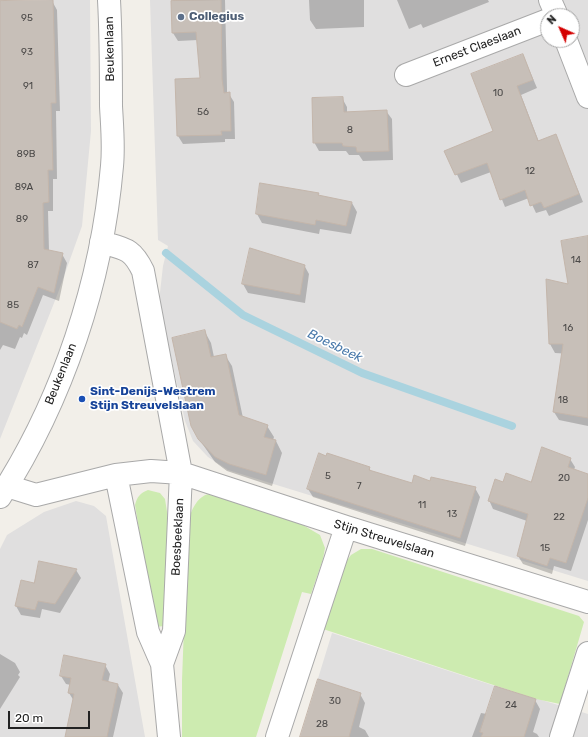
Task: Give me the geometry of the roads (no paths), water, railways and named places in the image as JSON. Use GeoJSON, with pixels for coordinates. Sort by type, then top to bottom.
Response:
{"type":"FeatureCollection","features":[{"type":"Feature","properties":{"kind":"street","name":"Beukenlaan"},"geometry":{"type":"LineString","coordinates":[[4,492],[40,427],[61,378],[78,331],[101,242],[112,165],[109,0]]}},
{"type":"Feature","properties":{"kind":"street","name":"Ernest Claeslaan"},"geometry":{"type":"LineString","coordinates":[[406,75],[540,23]]}},
{"type":"Feature","properties":{"kind":"street"},"geometry":{"type":"LineString","coordinates":[[569,48],[588,97]]}},
{"type":"Feature","properties":{"kind":"street"},"geometry":{"type":"LineString","coordinates":[[4,492],[36,495],[116,475],[151,471],[181,473],[142,271],[138,261],[128,250],[101,242]]}},
{"type":"Feature","properties":{"kind":"street","name":"Stijn Streuvelslaan"},"geometry":{"type":"LineString","coordinates":[[181,473],[346,527],[588,602]]}},
{"type":"Feature","properties":{"kind":"street","name":"Boesbeeklaan"},"geometry":{"type":"LineString","coordinates":[[162,664],[174,631],[181,473]]}},
{"type":"Feature","properties":{"kind":"street","name":"Boesbeeklaan"},"geometry":{"type":"LineString","coordinates":[[116,475],[148,632],[162,664],[169,737]]}},
{"type":"Feature","properties":{"kind":"street"},"geometry":{"type":"LineString","coordinates":[[276,737],[346,527]]}},
{"type":"Feature","properties":{"kind":"street"},"geometry":{"type":"LineString","coordinates":[[561,737],[582,693],[588,653]]}},
{"type":"Feature","properties":{"kind":"waterway","name":"Boesbeek"},"geometry":{"type":"LineString","coordinates":[[166,253],[243,315],[362,373],[512,426]]}},
{"type":"Feature","properties":{"kind":"place","name":"Collegius"},"geometry":{"type":"Point","coordinates":[181,17]}},
{"type":"Feature","properties":{"kind":"place","name":"Sint-Denijs-Westrem Stijn Streuvelslaan"},"geometry":{"type":"Point","coordinates":[82,399]}}]}
